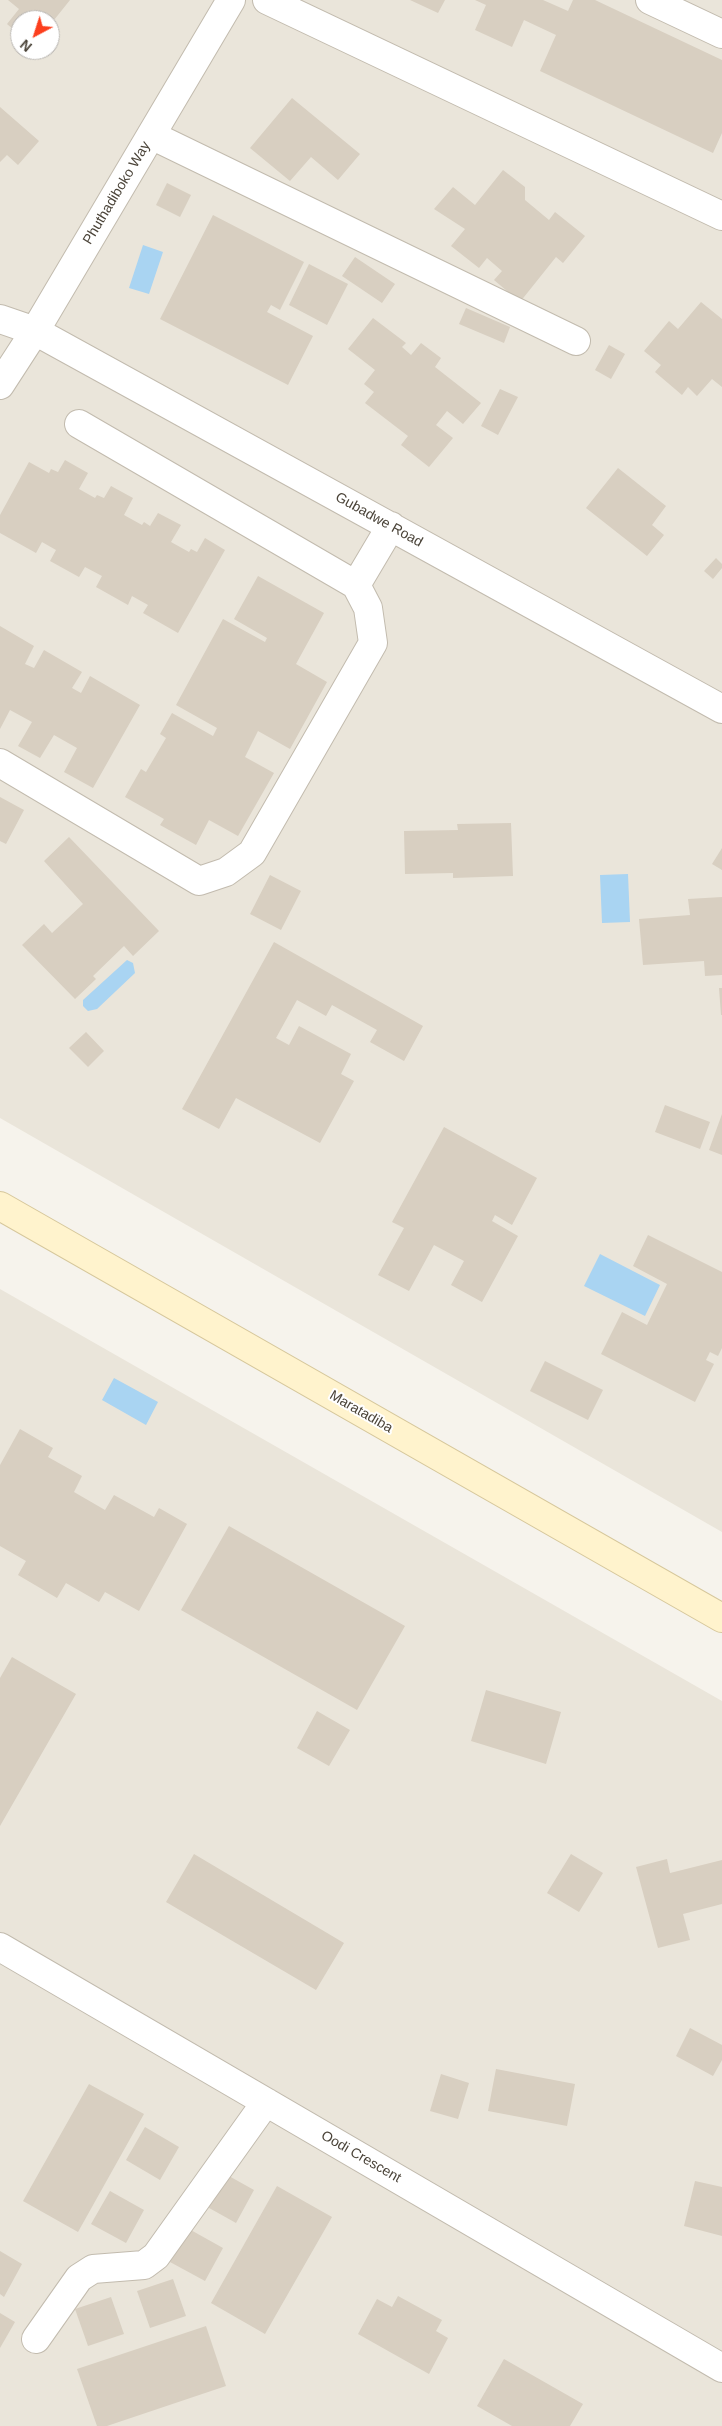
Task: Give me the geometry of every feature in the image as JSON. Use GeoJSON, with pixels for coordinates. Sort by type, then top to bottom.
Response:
{"type":"FeatureCollection","features":[{"type":"Feature","properties":{"kind":"street","name":"Phuthadiboko Way"},"geometry":{"type":"LineString","coordinates":[[0,385],[35,331],[231,0]]}},
{"type":"Feature","properties":{"kind":"street"},"geometry":{"type":"LineString","coordinates":[[267,0],[722,216]]}},
{"type":"Feature","properties":{"kind":"street"},"geometry":{"type":"LineString","coordinates":[[650,0],[722,34]]}},
{"type":"Feature","properties":{"kind":"street"},"geometry":{"type":"LineString","coordinates":[[151,135],[576,341]]}},
{"type":"Feature","properties":{"kind":"street","name":"Gubadwe Road"},"geometry":{"type":"LineString","coordinates":[[0,319],[35,331],[722,709]]}},
{"type":"Feature","properties":{"kind":"street"},"geometry":{"type":"LineString","coordinates":[[0,763],[199,881],[226,872],[252,853],[373,643],[368,608],[356,585],[79,424]]}},
{"type":"Feature","properties":{"kind":"street"},"geometry":{"type":"LineString","coordinates":[[356,585],[391,526]]}},
{"type":"Feature","properties":{"kind":"street","name":"Maratadiba"},"geometry":{"type":"LineString","coordinates":[[0,1206],[722,1618]]}},
{"type":"Feature","properties":{"kind":"street","name":"Oodi Crescent"},"geometry":{"type":"LineString","coordinates":[[0,1947],[722,2368]]}},
{"type":"Feature","properties":{"kind":"street"},"geometry":{"type":"LineString","coordinates":[[36,2338],[79,2278],[93,2269],[144,2265],[156,2256],[266,2102]]}},
{"type":"Feature","properties":{"kind":"shaded area"},"geometry":{"type":"Polygon","coordinates":[[[0,0],[722,0],[722,1532],[0,1118],[0,0]]]}},
{"type":"Feature","properties":{"kind":"shaded area"},"geometry":{"type":"Polygon","coordinates":[[[0,1289],[722,1701],[722,2426],[0,2426],[0,1289]]]}},
{"type":"Feature","properties":{"kind":"water"},"geometry":{"type":"Polygon","coordinates":[[[143,245],[163,252],[149,294],[129,288],[143,245]]]}},
{"type":"Feature","properties":{"kind":"water"},"geometry":{"type":"Polygon","coordinates":[[[628,874],[630,922],[602,923],[600,875],[628,874]]]}},
{"type":"Feature","properties":{"kind":"water"},"geometry":{"type":"Polygon","coordinates":[[[127,960],[133,963],[135,973],[97,1009],[88,1011],[83,1006],[83,1000],[127,960]]]}},
{"type":"Feature","properties":{"kind":"water"},"geometry":{"type":"Polygon","coordinates":[[[600,1254],[660,1285],[645,1316],[584,1286],[600,1254]]]}},
{"type":"Feature","properties":{"kind":"water"},"geometry":{"type":"Polygon","coordinates":[[[114,1378],[158,1402],[146,1425],[102,1400],[114,1378]]]}},
{"type":"Feature","properties":{"kind":"building"},"geometry":{"type":"Polygon","coordinates":[[[8,0],[70,0],[60,12],[60,10],[19,9],[8,0]]]}},
{"type":"Feature","properties":{"kind":"building"},"geometry":{"type":"Polygon","coordinates":[[[410,0],[445,0],[438,13],[410,0]]]}},
{"type":"Feature","properties":{"kind":"building"},"geometry":{"type":"Polygon","coordinates":[[[475,0],[543,0],[568,11],[573,0],[595,0],[722,60],[722,133],[713,153],[540,71],[556,35],[524,20],[512,47],[475,30],[486,5],[475,0]]]}},
{"type":"Feature","properties":{"kind":"building"},"geometry":{"type":"Polygon","coordinates":[[[292,98],[360,154],[338,180],[311,157],[290,181],[250,148],[292,98]]]}},
{"type":"Feature","properties":{"kind":"building"},"geometry":{"type":"Polygon","coordinates":[[[0,107],[39,141],[18,165],[7,155],[0,162],[0,107]]]}},
{"type":"Feature","properties":{"kind":"building"},"geometry":{"type":"Polygon","coordinates":[[[503,170],[525,187],[525,200],[549,220],[555,212],[585,236],[563,263],[556,257],[520,302],[494,280],[502,271],[487,258],[479,268],[451,246],[465,229],[434,209],[453,187],[475,205],[503,170]]]}},
{"type":"Feature","properties":{"kind":"building"},"geometry":{"type":"Polygon","coordinates":[[[167,183],[191,195],[180,217],[156,205],[167,183]]]}},
{"type":"Feature","properties":{"kind":"building"},"geometry":{"type":"Polygon","coordinates":[[[213,215],[304,262],[280,310],[271,305],[267,312],[313,336],[288,385],[160,319],[213,215]]]}},
{"type":"Feature","properties":{"kind":"building"},"geometry":{"type":"Polygon","coordinates":[[[355,257],[395,284],[382,303],[342,276],[355,257]]]}},
{"type":"Feature","properties":{"kind":"building"},"geometry":{"type":"Polygon","coordinates":[[[309,264],[348,284],[327,325],[289,305],[309,264]]]}},
{"type":"Feature","properties":{"kind":"building"},"geometry":{"type":"Polygon","coordinates":[[[701,302],[722,319],[722,387],[712,379],[697,396],[688,387],[682,395],[655,372],[661,365],[644,351],[669,321],[678,329],[701,302]]]}},
{"type":"Feature","properties":{"kind":"building"},"geometry":{"type":"Polygon","coordinates":[[[466,308],[510,327],[504,343],[459,324],[466,308]]]}},
{"type":"Feature","properties":{"kind":"building"},"geometry":{"type":"Polygon","coordinates":[[[373,318],[406,343],[402,347],[411,355],[421,343],[441,358],[435,367],[481,403],[463,424],[447,411],[436,425],[453,438],[429,467],[401,445],[408,436],[365,403],[374,392],[364,384],[375,370],[348,349],[373,318]]]}},
{"type":"Feature","properties":{"kind":"building"},"geometry":{"type":"Polygon","coordinates":[[[609,345],[625,354],[611,379],[595,370],[609,345]]]}},
{"type":"Feature","properties":{"kind":"building"},"geometry":{"type":"Polygon","coordinates":[[[500,389],[518,397],[498,435],[481,426],[500,389]]]}},
{"type":"Feature","properties":{"kind":"building"},"geometry":{"type":"Polygon","coordinates":[[[65,460],[88,473],[79,489],[95,498],[97,495],[104,498],[111,486],[133,498],[124,515],[142,525],[144,522],[150,526],[158,513],[181,525],[171,542],[189,552],[191,549],[197,552],[205,538],[225,550],[178,633],[143,613],[148,605],[132,596],[128,605],[96,587],[102,576],[85,567],[79,577],[50,561],[56,550],[42,542],[36,553],[0,533],[0,515],[29,462],[49,473],[51,469],[58,472],[65,460]]]}},
{"type":"Feature","properties":{"kind":"building"},"geometry":{"type":"Polygon","coordinates":[[[618,468],[666,506],[652,525],[664,535],[647,556],[586,508],[618,468]]]}},
{"type":"Feature","properties":{"kind":"building"},"geometry":{"type":"Polygon","coordinates":[[[716,558],[722,564],[722,568],[713,579],[704,571],[716,558]]]}},
{"type":"Feature","properties":{"kind":"building"},"geometry":{"type":"Polygon","coordinates":[[[258,576],[324,613],[296,664],[327,682],[290,749],[258,731],[245,757],[274,773],[238,836],[209,820],[196,845],[160,825],[164,819],[125,797],[141,769],[146,772],[166,738],[160,734],[172,713],[213,736],[217,728],[176,705],[223,619],[265,642],[267,638],[234,619],[258,576]]]}},
{"type":"Feature","properties":{"kind":"building"},"geometry":{"type":"Polygon","coordinates":[[[0,626],[34,646],[25,664],[34,668],[44,650],[82,672],[72,688],[81,693],[90,676],[140,705],[93,788],[64,772],[77,748],[54,735],[40,758],[18,746],[32,722],[10,710],[0,729],[0,626]]]}},
{"type":"Feature","properties":{"kind":"building"},"geometry":{"type":"Polygon","coordinates":[[[0,797],[24,810],[6,844],[0,841],[0,797]]]}},
{"type":"Feature","properties":{"kind":"building"},"geometry":{"type":"Polygon","coordinates":[[[511,823],[513,876],[453,878],[453,873],[405,874],[404,831],[458,830],[457,824],[511,823]]]}},
{"type":"Feature","properties":{"kind":"building"},"geometry":{"type":"Polygon","coordinates":[[[69,837],[159,931],[133,956],[124,946],[93,976],[96,979],[75,999],[22,945],[44,924],[52,933],[83,904],[44,861],[69,837]]]}},
{"type":"Feature","properties":{"kind":"building"},"geometry":{"type":"Polygon","coordinates":[[[722,848],[722,870],[712,864],[722,848]]]}},
{"type":"Feature","properties":{"kind":"building"},"geometry":{"type":"Polygon","coordinates":[[[270,875],[301,891],[281,930],[250,914],[270,875]]]}},
{"type":"Feature","properties":{"kind":"building"},"geometry":{"type":"Polygon","coordinates":[[[722,897],[722,975],[705,976],[704,961],[643,965],[639,919],[690,915],[688,899],[722,897]]]}},
{"type":"Feature","properties":{"kind":"building"},"geometry":{"type":"Polygon","coordinates":[[[274,942],[423,1026],[404,1061],[370,1042],[377,1030],[332,1005],[326,1016],[297,1000],[276,1038],[289,1045],[299,1026],[351,1054],[341,1074],[354,1081],[320,1143],[236,1098],[219,1129],[182,1109],[274,942]]]}},
{"type":"Feature","properties":{"kind":"building"},"geometry":{"type":"Polygon","coordinates":[[[719,988],[722,988],[722,1015],[721,1015],[719,988]]]}},
{"type":"Feature","properties":{"kind":"building"},"geometry":{"type":"Polygon","coordinates":[[[86,1032],[104,1051],[88,1067],[69,1048],[86,1032]]]}},
{"type":"Feature","properties":{"kind":"building"},"geometry":{"type":"Polygon","coordinates":[[[665,1105],[710,1122],[700,1149],[655,1132],[665,1105]]]}},
{"type":"Feature","properties":{"kind":"building"},"geometry":{"type":"Polygon","coordinates":[[[722,1114],[722,1155],[709,1150],[722,1114]]]}},
{"type":"Feature","properties":{"kind":"building"},"geometry":{"type":"Polygon","coordinates":[[[444,1127],[537,1178],[512,1225],[495,1215],[492,1221],[518,1236],[482,1302],[451,1285],[464,1261],[434,1245],[409,1291],[378,1275],[404,1228],[392,1222],[444,1127]]]}},
{"type":"Feature","properties":{"kind":"building"},"geometry":{"type":"Polygon","coordinates":[[[648,1235],[722,1272],[722,1348],[718,1356],[710,1352],[706,1360],[714,1364],[695,1402],[601,1354],[622,1312],[647,1325],[667,1284],[633,1266],[648,1235]]]}},
{"type":"Feature","properties":{"kind":"building"},"geometry":{"type":"Polygon","coordinates":[[[545,1361],[603,1390],[588,1420],[530,1391],[545,1361]]]}},
{"type":"Feature","properties":{"kind":"building"},"geometry":{"type":"Polygon","coordinates":[[[20,1429],[53,1448],[48,1457],[82,1476],[74,1492],[105,1510],[114,1495],[154,1517],[159,1508],[187,1524],[139,1611],[105,1592],[99,1602],[66,1583],[57,1598],[18,1575],[26,1561],[0,1546],[0,1465],[20,1429]]]}},
{"type":"Feature","properties":{"kind":"building"},"geometry":{"type":"Polygon","coordinates":[[[229,1526],[405,1626],[357,1710],[181,1610],[229,1526]]]}},
{"type":"Feature","properties":{"kind":"building"},"geometry":{"type":"Polygon","coordinates":[[[12,1657],[76,1694],[0,1826],[0,1678],[12,1657]]]}},
{"type":"Feature","properties":{"kind":"building"},"geometry":{"type":"Polygon","coordinates":[[[486,1690],[561,1712],[546,1764],[471,1741],[486,1690]]]}},
{"type":"Feature","properties":{"kind":"building"},"geometry":{"type":"Polygon","coordinates":[[[317,1711],[350,1730],[329,1766],[297,1748],[317,1711]]]}},
{"type":"Feature","properties":{"kind":"building"},"geometry":{"type":"Polygon","coordinates":[[[194,1854],[344,1943],[316,1990],[166,1902],[194,1854]]]}},
{"type":"Feature","properties":{"kind":"building"},"geometry":{"type":"Polygon","coordinates":[[[571,1854],[603,1873],[579,1912],[547,1893],[571,1854]]]}},
{"type":"Feature","properties":{"kind":"building"},"geometry":{"type":"Polygon","coordinates":[[[667,1859],[670,1873],[722,1860],[722,1904],[683,1914],[690,1940],[658,1948],[636,1867],[667,1859]]]}},
{"type":"Feature","properties":{"kind":"building"},"geometry":{"type":"Polygon","coordinates":[[[690,2028],[722,2045],[722,2060],[713,2076],[676,2056],[690,2028]]]}},
{"type":"Feature","properties":{"kind":"building"},"geometry":{"type":"Polygon","coordinates":[[[496,2069],[575,2084],[567,2126],[488,2111],[496,2069]]]}},
{"type":"Feature","properties":{"kind":"building"},"geometry":{"type":"Polygon","coordinates":[[[441,2074],[469,2083],[458,2119],[430,2111],[441,2074]]]}},
{"type":"Feature","properties":{"kind":"building"},"geometry":{"type":"Polygon","coordinates":[[[89,2084],[144,2114],[78,2232],[23,2201],[89,2084]]]}},
{"type":"Feature","properties":{"kind":"building"},"geometry":{"type":"Polygon","coordinates":[[[145,2127],[179,2147],[160,2180],[126,2160],[145,2127]]]}},
{"type":"Feature","properties":{"kind":"building"},"geometry":{"type":"Polygon","coordinates":[[[220,2171],[254,2190],[236,2223],[202,2204],[220,2171]]]}},
{"type":"Feature","properties":{"kind":"building"},"geometry":{"type":"Polygon","coordinates":[[[695,2181],[722,2187],[722,2236],[684,2226],[695,2181]]]}},
{"type":"Feature","properties":{"kind":"building"},"geometry":{"type":"Polygon","coordinates":[[[277,2186],[332,2217],[265,2334],[211,2303],[277,2186]]]}},
{"type":"Feature","properties":{"kind":"building"},"geometry":{"type":"Polygon","coordinates":[[[110,2191],[144,2210],[126,2243],[91,2224],[110,2191]]]}},
{"type":"Feature","properties":{"kind":"building"},"geometry":{"type":"Polygon","coordinates":[[[189,2229],[223,2248],[205,2281],[170,2262],[189,2229]]]}},
{"type":"Feature","properties":{"kind":"building"},"geometry":{"type":"Polygon","coordinates":[[[0,2251],[22,2264],[4,2297],[0,2294],[0,2251]]]}},
{"type":"Feature","properties":{"kind":"building"},"geometry":{"type":"Polygon","coordinates":[[[173,2279],[186,2316],[150,2328],[137,2291],[173,2279]]]}},
{"type":"Feature","properties":{"kind":"building"},"geometry":{"type":"Polygon","coordinates":[[[398,2296],[442,2320],[436,2331],[448,2338],[429,2374],[358,2334],[377,2299],[392,2307],[398,2296]]]}},
{"type":"Feature","properties":{"kind":"building"},"geometry":{"type":"Polygon","coordinates":[[[111,2297],[124,2334],[88,2346],[75,2309],[111,2297]]]}},
{"type":"Feature","properties":{"kind":"building"},"geometry":{"type":"Polygon","coordinates":[[[0,2313],[15,2322],[0,2348],[0,2313]]]}},
{"type":"Feature","properties":{"kind":"building"},"geometry":{"type":"Polygon","coordinates":[[[206,2326],[226,2386],[107,2426],[97,2426],[77,2369],[206,2326]]]}},
{"type":"Feature","properties":{"kind":"building"},"geometry":{"type":"Polygon","coordinates":[[[504,2359],[583,2404],[570,2426],[512,2426],[477,2406],[504,2359]]]}}]}
